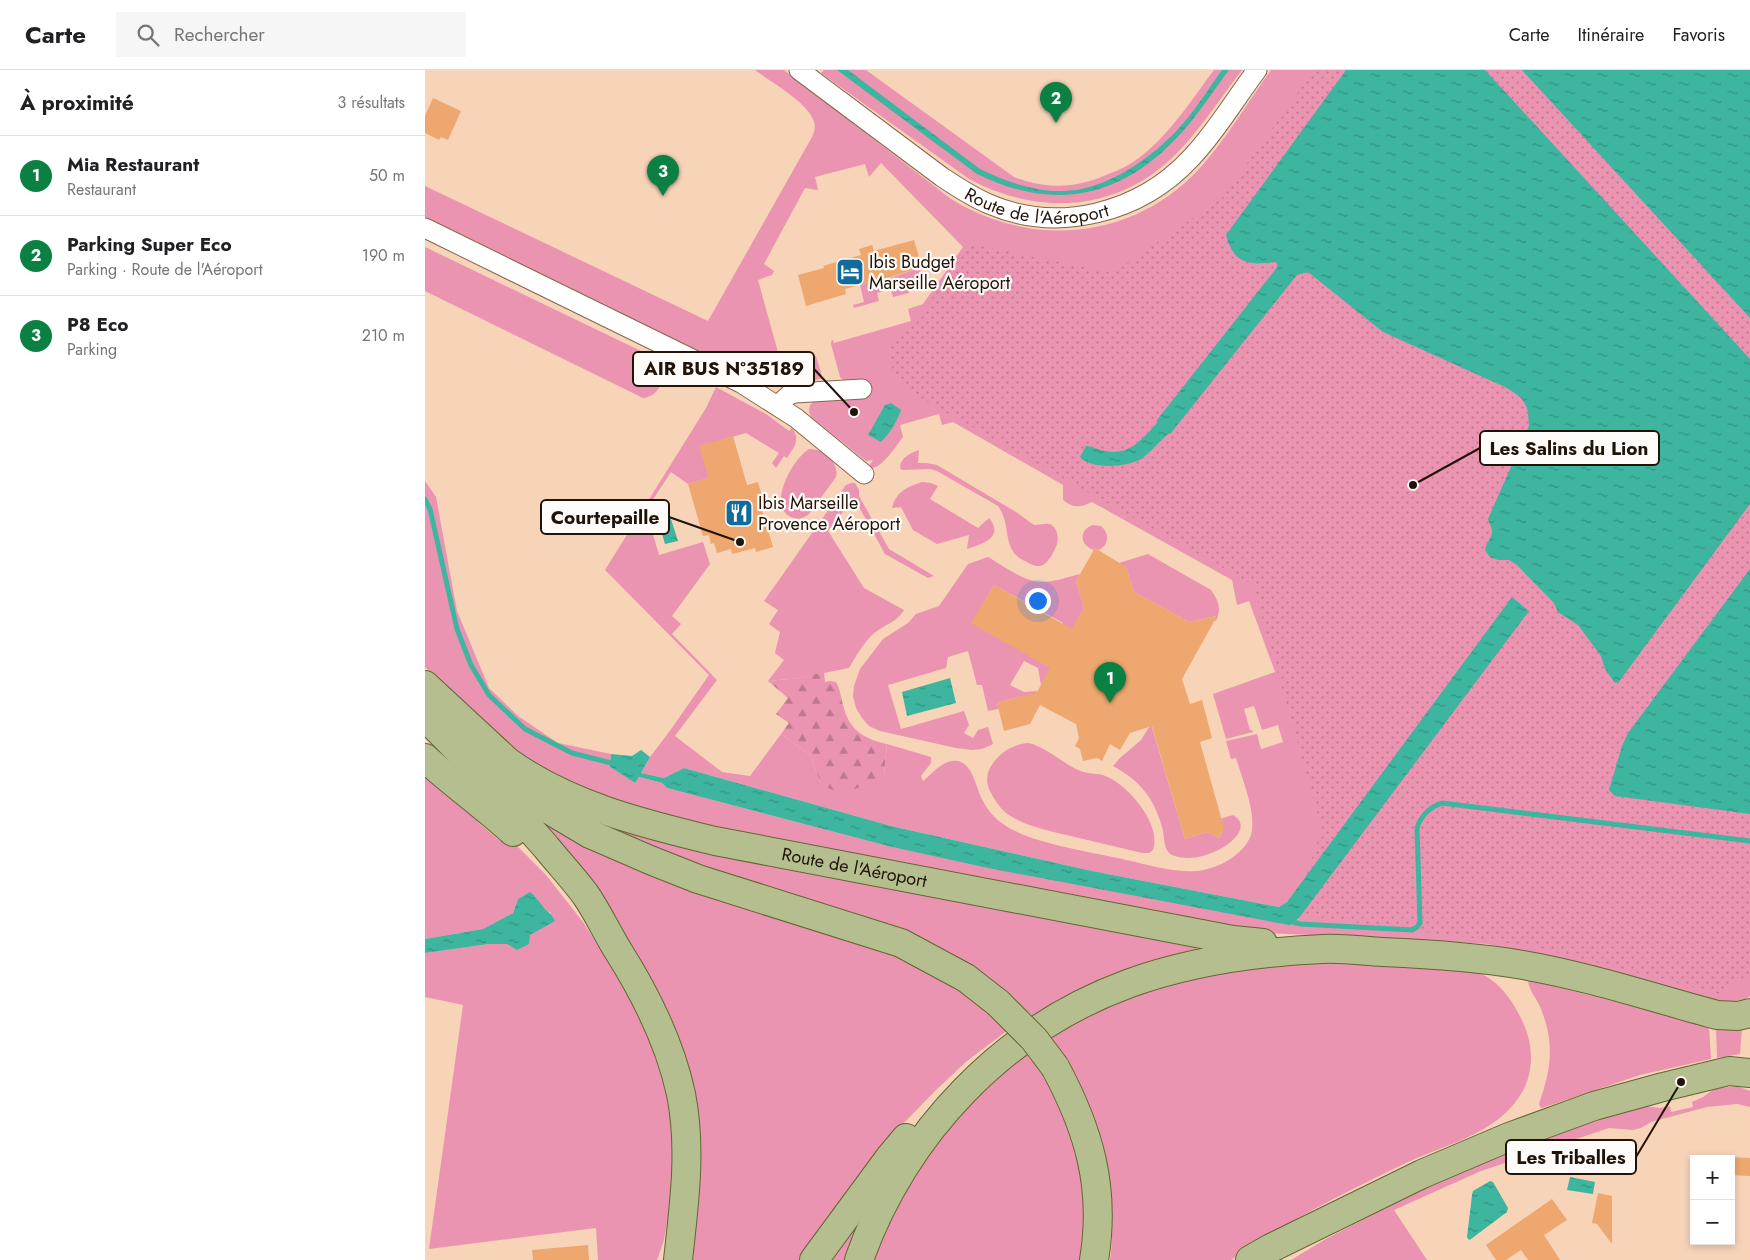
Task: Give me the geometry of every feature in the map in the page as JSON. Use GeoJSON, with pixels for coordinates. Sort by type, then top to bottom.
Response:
{"type":"FeatureCollection","features":[{"type":"Feature","properties":{"kind":"main road","name":"Route de l'Aéroport"},"geometry":{"type":"LineString","coordinates":[[427,687],[507,761],[521,771],[571,797],[632,819],[715,841],[1233,940],[1325,949]]}},
{"type":"Feature","properties":{"kind":"main road"},"geometry":{"type":"LineString","coordinates":[[427,687],[479,749],[512,784],[526,796],[590,834],[698,879],[901,943],[967,978],[998,1002],[1034,1039],[1055,1068],[1071,1098],[1085,1133],[1094,1169],[1097,1202],[1097,1244],[1094,1260]]}},
{"type":"Feature","properties":{"kind":"main road"},"geometry":{"type":"LineString","coordinates":[[425,717],[502,796],[585,894],[642,992],[657,1023],[671,1058],[681,1094],[686,1131],[686,1186],[678,1260]]}},
{"type":"Feature","properties":{"kind":"main road"},"geometry":{"type":"LineString","coordinates":[[425,758],[488,809],[527,844],[617,948]]}},
{"type":"Feature","properties":{"kind":"main road"},"geometry":{"type":"LineString","coordinates":[[814,1260],[890,1156],[939,1105],[1041,1027],[1095,997],[1160,972],[1226,958],[1325,949],[1428,954],[1524,965],[1717,1015],[1738,1016],[1750,1013]]}},
{"type":"Feature","properties":{"kind":"main road"},"geometry":{"type":"LineString","coordinates":[[859,1260],[881,1207],[909,1158],[947,1108],[988,1066]]}},
{"type":"Feature","properties":{"kind":"main road"},"geometry":{"type":"LineString","coordinates":[[1250,1260],[1286,1240],[1337,1217],[1422,1174],[1509,1137],[1586,1109],[1663,1086],[1729,1071],[1750,1072]]}},
{"type":"Feature","properties":{"kind":"main road"},"geometry":{"type":"LineString","coordinates":[[1276,1260],[1337,1217]]}},
{"type":"Feature","properties":{"kind":"main road"},"geometry":{"type":"LineString","coordinates":[[672,1260],[681,1231]]}},
{"type":"Feature","properties":{"kind":"street","name":"Route de l'Aéroport"},"geometry":{"type":"LineString","coordinates":[[799,70],[967,194],[1016,213],[1042,217],[1069,218],[1107,210],[1141,197],[1176,173],[1200,148],[1257,70]]}},
{"type":"Feature","properties":{"kind":"street"},"geometry":{"type":"LineString","coordinates":[[425,228],[725,374],[778,405],[864,474]]}},
{"type":"Feature","properties":{"kind":"street"},"geometry":{"type":"LineString","coordinates":[[778,405],[789,395],[795,393],[862,389]]}},
{"type":"Feature","properties":{"kind":"green space"},"geometry":{"type":"Polygon","coordinates":[[[755,70],[784,70],[951,199],[982,215],[1015,225],[1048,230],[1081,229],[1114,223],[1145,210],[1174,192],[1210,157],[1271,70],[1346,70],[1750,814],[1750,996],[1745,999],[1725,1003],[1560,958],[1487,944],[1244,932],[737,833],[644,810],[558,780],[496,741],[425,667],[425,481],[436,497],[457,611],[489,688],[518,716],[558,743],[611,754],[610,767],[635,783],[639,777],[662,783],[667,788],[888,846],[1296,922],[1529,611],[1287,902],[1279,907],[1092,871],[891,826],[684,768],[664,778],[641,773],[650,757],[709,675],[605,570],[706,408],[716,387],[766,414],[789,431],[792,428],[796,436],[794,447],[787,458],[784,456],[776,468],[772,463],[779,453],[746,433],[700,446],[709,478],[688,484],[671,472],[646,510],[659,555],[703,542],[710,564],[672,616],[681,624],[672,634],[717,680],[675,736],[722,772],[750,776],[781,734],[810,755],[822,786],[884,775],[887,744],[931,757],[931,763],[921,776],[923,781],[945,763],[950,761],[961,762],[972,774],[985,805],[990,812],[1002,824],[1017,832],[1060,846],[1176,871],[1196,871],[1212,868],[1236,855],[1251,835],[1252,817],[1248,796],[1236,758],[1231,759],[1226,741],[1257,734],[1261,749],[1283,742],[1278,725],[1262,730],[1254,706],[1244,709],[1250,730],[1253,732],[1226,739],[1213,694],[1275,672],[1249,601],[1237,605],[1232,580],[1092,502],[1077,506],[1067,503],[1063,500],[1063,485],[953,422],[942,425],[939,414],[900,425],[903,437],[883,462],[873,468],[868,468],[873,460],[866,461],[811,417],[809,411],[810,405],[813,402],[864,398],[863,380],[845,381],[840,377],[831,344],[832,339],[834,343],[911,321],[908,309],[923,304],[963,247],[881,163],[869,177],[865,164],[815,177],[818,189],[805,188],[764,264],[774,271],[772,275],[758,280],[781,363],[816,356],[822,376],[816,380],[755,375],[737,370],[425,218],[425,186],[708,321],[812,137],[815,126],[811,115],[797,100],[755,70]]]}},
{"type":"Feature","properties":{"kind":"green space"},"geometry":{"type":"Polygon","coordinates":[[[824,70],[866,70],[1014,177],[1037,184],[1060,186],[1094,180],[1130,164],[1155,145],[1166,133],[1214,70],[1242,70],[1187,142],[1156,171],[1132,186],[1106,197],[1079,202],[1051,203],[1024,199],[996,191],[969,179],[821,73],[824,70]]]}},
{"type":"Feature","properties":{"kind":"green space"},"geometry":{"type":"Polygon","coordinates":[[[1314,70],[1750,70],[1750,973],[1719,994],[1537,947],[1293,914],[1322,829],[1253,585],[920,398],[893,375],[890,345],[918,317],[971,244],[1113,273],[1223,197],[1314,70]]]}},
{"type":"Feature","properties":{"kind":"green space"},"geometry":{"type":"Polygon","coordinates":[[[425,247],[670,365],[660,386],[654,394],[643,398],[425,291],[425,247]]]}},
{"type":"Feature","properties":{"kind":"green space"},"geometry":{"type":"Polygon","coordinates":[[[922,267],[918,277],[905,280],[909,293],[893,297],[886,277],[887,279],[922,267]]]}},
{"type":"Feature","properties":{"kind":"green space"},"geometry":{"type":"Polygon","coordinates":[[[881,279],[884,291],[877,293],[879,301],[854,308],[853,305],[864,302],[860,285],[881,279]]]}},
{"type":"Feature","properties":{"kind":"green space"},"geometry":{"type":"Polygon","coordinates":[[[809,449],[820,451],[829,457],[837,472],[836,477],[809,514],[796,519],[785,513],[781,505],[781,495],[789,473],[796,462],[809,449]]]}},
{"type":"Feature","properties":{"kind":"green space"},"geometry":{"type":"Polygon","coordinates":[[[919,450],[918,463],[937,465],[1016,512],[1034,525],[1052,525],[1057,532],[1058,541],[1047,562],[1041,566],[1034,565],[1013,552],[1005,522],[998,506],[937,471],[930,469],[902,470],[900,464],[902,461],[909,454],[919,450]]]}},
{"type":"Feature","properties":{"kind":"green space"},"geometry":{"type":"Polygon","coordinates":[[[922,482],[938,486],[930,499],[978,528],[989,518],[993,525],[993,535],[984,542],[967,549],[969,535],[937,544],[913,530],[901,507],[892,508],[899,494],[911,486],[922,482]]]}},
{"type":"Feature","properties":{"kind":"green space"},"geometry":{"type":"Polygon","coordinates":[[[855,483],[859,490],[859,496],[889,549],[934,576],[928,578],[885,554],[854,498],[828,531],[864,588],[904,610],[898,618],[873,634],[849,668],[799,678],[768,681],[784,660],[775,653],[780,632],[769,624],[778,610],[764,601],[846,485],[855,483]]]}},
{"type":"Feature","properties":{"kind":"green space"},"geometry":{"type":"Polygon","coordinates":[[[1093,525],[1101,526],[1107,536],[1105,545],[1099,550],[1089,548],[1083,538],[1085,530],[1093,525]]]}},
{"type":"Feature","properties":{"kind":"green space"},"geometry":{"type":"Polygon","coordinates":[[[1148,554],[1211,590],[1218,604],[1219,612],[1216,621],[1214,620],[1216,616],[1189,622],[1134,592],[1126,567],[1119,563],[1148,554]]]}},
{"type":"Feature","properties":{"kind":"green space"},"geometry":{"type":"Polygon","coordinates":[[[988,557],[1014,573],[1036,582],[1051,581],[1080,574],[1076,581],[1084,607],[1070,634],[1060,629],[1063,623],[994,585],[972,623],[1052,666],[1041,685],[1038,668],[1024,661],[1010,685],[1024,692],[1037,691],[1029,706],[1023,696],[997,703],[999,709],[988,711],[982,685],[977,685],[968,651],[948,657],[946,668],[888,685],[901,729],[964,711],[969,725],[964,733],[973,738],[978,730],[988,727],[993,744],[982,749],[956,748],[880,731],[869,726],[856,708],[853,696],[854,686],[860,669],[883,639],[908,623],[916,614],[939,606],[968,564],[988,557]]]}},
{"type":"Feature","properties":{"kind":"green space"},"geometry":{"type":"Polygon","coordinates":[[[824,672],[825,682],[836,682],[846,714],[853,727],[871,739],[887,744],[884,775],[845,794],[822,786],[810,755],[781,734],[789,723],[776,714],[788,698],[768,681],[799,678],[824,672]]]}},
{"type":"Feature","properties":{"kind":"green space"},"geometry":{"type":"Polygon","coordinates":[[[1151,724],[1185,839],[1207,832],[1219,838],[1223,830],[1214,825],[1213,821],[1233,815],[1240,822],[1240,830],[1235,838],[1213,853],[1185,858],[1172,855],[1167,851],[1158,816],[1149,797],[1127,774],[1113,766],[1141,740],[1151,724]]]}},
{"type":"Feature","properties":{"kind":"green space"},"geometry":{"type":"Polygon","coordinates":[[[1029,743],[1042,748],[1079,771],[1103,775],[1122,786],[1132,795],[1147,817],[1152,828],[1153,850],[1149,853],[1142,853],[1048,830],[1022,822],[1006,813],[990,791],[987,775],[991,766],[1003,753],[1012,747],[1029,743]]]}},
{"type":"Feature","properties":{"kind":"green space"},"geometry":{"type":"Polygon","coordinates":[[[425,775],[474,811],[479,823],[500,841],[513,842],[546,875],[583,922],[623,984],[651,1045],[668,1096],[674,1148],[672,1195],[664,1240],[657,1260],[598,1260],[596,1228],[429,1249],[463,1005],[425,997],[425,953],[489,944],[507,944],[530,935],[551,913],[544,909],[535,896],[518,899],[513,913],[483,929],[425,939],[425,775]]]}},
{"type":"Feature","properties":{"kind":"green space"},"geometry":{"type":"Polygon","coordinates":[[[501,782],[934,972],[988,1011],[1008,1030],[967,1061],[902,1125],[803,1260],[688,1260],[657,997],[501,782]]]}},
{"type":"Feature","properties":{"kind":"green space"},"geometry":{"type":"Polygon","coordinates":[[[591,815],[1196,944],[1196,949],[1156,961],[1035,1018],[989,977],[959,958],[921,939],[883,922],[669,856],[592,821],[591,815]]]}},
{"type":"Feature","properties":{"kind":"green space"},"geometry":{"type":"Polygon","coordinates":[[[1364,962],[1474,971],[1491,979],[1505,992],[1520,1017],[1530,1043],[1531,1052],[1528,1080],[1509,1110],[1497,1120],[1468,1137],[1406,1163],[1317,1208],[1251,1246],[1231,1260],[1110,1260],[1112,1215],[1110,1192],[1095,1122],[1078,1081],[1049,1035],[1125,997],[1170,982],[1228,969],[1294,963],[1364,962]]]}},
{"type":"Feature","properties":{"kind":"green space"},"geometry":{"type":"Polygon","coordinates":[[[1528,981],[1709,1026],[1711,1059],[1640,1075],[1542,1108],[1539,1104],[1549,1068],[1550,1046],[1540,1006],[1530,988],[1528,981]]]}},
{"type":"Feature","properties":{"kind":"green space"},"geometry":{"type":"Polygon","coordinates":[[[1742,1027],[1740,1054],[1717,1058],[1716,1028],[1742,1027]]]}},
{"type":"Feature","properties":{"kind":"green space"},"geometry":{"type":"Polygon","coordinates":[[[1027,1052],[1056,1096],[1079,1151],[1087,1222],[1083,1260],[870,1260],[905,1188],[926,1155],[979,1092],[1027,1052]]]}},
{"type":"Feature","properties":{"kind":"green space"},"geometry":{"type":"Polygon","coordinates":[[[1737,1086],[1750,1091],[1750,1107],[1737,1104],[1707,1107],[1651,1122],[1633,1130],[1609,1128],[1481,1171],[1394,1210],[1427,1260],[1291,1260],[1324,1240],[1458,1170],[1639,1105],[1660,1108],[1670,1106],[1671,1112],[1693,1107],[1692,1102],[1714,1089],[1737,1086]]]}},
{"type":"Feature","properties":{"kind":"green space"},"geometry":{"type":"Polygon","coordinates":[[[861,1217],[844,1260],[822,1260],[861,1217]]]}},
{"type":"Feature","properties":{"kind":"water"},"geometry":{"type":"Polygon","coordinates":[[[837,70],[848,70],[980,169],[1026,187],[1064,191],[1091,187],[1119,175],[1145,159],[1185,121],[1222,70],[1229,70],[1183,131],[1161,153],[1137,171],[1113,184],[1088,192],[1062,195],[1034,193],[1006,186],[977,174],[837,70]]]}},
{"type":"Feature","properties":{"kind":"water"},"geometry":{"type":"Polygon","coordinates":[[[1346,70],[1485,70],[1750,359],[1750,504],[1618,683],[1614,682],[1605,669],[1601,656],[1578,625],[1558,612],[1554,603],[1517,565],[1509,560],[1498,560],[1490,557],[1485,550],[1492,533],[1488,519],[1529,426],[1527,407],[1522,399],[1507,388],[1383,332],[1308,272],[1297,275],[1171,433],[1145,456],[1128,464],[1110,466],[1092,464],[1080,457],[1086,446],[1114,452],[1128,449],[1141,440],[1157,423],[1157,420],[1278,266],[1276,262],[1250,263],[1238,258],[1229,245],[1226,235],[1346,70]]]}},
{"type":"Feature","properties":{"kind":"water"},"geometry":{"type":"Polygon","coordinates":[[[1522,70],[1750,70],[1750,318],[1522,70]]]}},
{"type":"Feature","properties":{"kind":"water"},"geometry":{"type":"Polygon","coordinates":[[[891,403],[901,410],[893,427],[881,442],[868,435],[885,405],[891,403]]]}},
{"type":"Feature","properties":{"kind":"water"},"geometry":{"type":"Polygon","coordinates":[[[663,515],[670,516],[678,541],[665,544],[658,520],[663,515]]]}},
{"type":"Feature","properties":{"kind":"water"},"geometry":{"type":"Polygon","coordinates":[[[1750,569],[1750,814],[1615,796],[1609,790],[1622,746],[1628,733],[1750,569]]]}},
{"type":"Feature","properties":{"kind":"water"},"geometry":{"type":"Polygon","coordinates":[[[1512,597],[1529,611],[1299,918],[1289,925],[988,868],[888,846],[667,788],[662,783],[639,777],[635,783],[610,767],[611,754],[632,756],[641,750],[650,757],[641,773],[664,778],[684,768],[891,826],[1092,871],[1279,907],[1287,902],[1512,597]]]}},
{"type":"Feature","properties":{"kind":"water"},"geometry":{"type":"Polygon","coordinates":[[[950,678],[956,703],[907,716],[902,692],[950,678]]]}},
{"type":"Feature","properties":{"kind":"water"},"geometry":{"type":"Polygon","coordinates":[[[530,892],[555,921],[530,935],[529,944],[517,950],[507,944],[489,944],[425,953],[425,939],[483,929],[513,913],[518,899],[530,892]]]}},
{"type":"Feature","properties":{"kind":"water"},"geometry":{"type":"Polygon","coordinates":[[[1570,1177],[1595,1182],[1593,1194],[1567,1190],[1570,1177]]]}},
{"type":"Feature","properties":{"kind":"water"},"geometry":{"type":"Polygon","coordinates":[[[1490,1181],[1493,1182],[1508,1208],[1507,1212],[1469,1240],[1467,1237],[1473,1191],[1490,1181]]]}},
{"type":"Feature","properties":{"kind":"building"},"geometry":{"type":"Polygon","coordinates":[[[433,98],[461,111],[448,140],[441,137],[439,140],[425,133],[425,116],[433,98]]]}},
{"type":"Feature","properties":{"kind":"building"},"geometry":{"type":"Polygon","coordinates":[[[914,240],[922,267],[845,289],[846,294],[806,306],[798,275],[861,255],[859,249],[872,245],[874,251],[914,240]]]}},
{"type":"Feature","properties":{"kind":"building"},"geometry":{"type":"Polygon","coordinates":[[[733,436],[747,485],[758,482],[764,503],[760,504],[773,547],[756,552],[755,548],[732,554],[731,549],[717,553],[714,543],[711,544],[709,535],[703,536],[688,484],[709,478],[699,446],[733,436]]]}},
{"type":"Feature","properties":{"kind":"building"},"geometry":{"type":"Polygon","coordinates":[[[1095,548],[1126,567],[1134,592],[1189,622],[1217,616],[1182,679],[1190,704],[1202,700],[1212,738],[1200,742],[1224,828],[1219,838],[1207,832],[1185,839],[1152,726],[1130,733],[1120,750],[1110,744],[1102,761],[1097,758],[1083,761],[1080,749],[1075,746],[1079,738],[1076,724],[1040,705],[1030,724],[1004,731],[997,703],[1037,692],[1050,668],[971,623],[994,585],[1072,629],[1084,607],[1076,581],[1095,548]]]}},
{"type":"Feature","properties":{"kind":"building"},"geometry":{"type":"Polygon","coordinates":[[[1735,1157],[1750,1158],[1750,1176],[1735,1175],[1735,1157]]]}},
{"type":"Feature","properties":{"kind":"building"},"geometry":{"type":"Polygon","coordinates":[[[1598,1193],[1612,1196],[1612,1244],[1597,1224],[1592,1223],[1598,1193]]]}},
{"type":"Feature","properties":{"kind":"building"},"geometry":{"type":"Polygon","coordinates":[[[1552,1199],[1567,1220],[1544,1235],[1560,1260],[1528,1260],[1521,1250],[1506,1260],[1496,1260],[1486,1245],[1552,1199]]]}},
{"type":"Feature","properties":{"kind":"building"},"geometry":{"type":"Polygon","coordinates":[[[588,1245],[589,1260],[533,1260],[532,1250],[588,1245]]]}},
{"type":"Feature","properties":{"kind":"waterway"},"geometry":{"type":"LineString","coordinates":[[425,499],[430,509],[457,629],[471,665],[489,695],[525,729],[572,753],[615,764]]}},
{"type":"Feature","properties":{"kind":"waterway"},"geometry":{"type":"LineString","coordinates":[[1290,921],[1300,924],[1412,930],[1417,927],[1420,923],[1417,828],[1427,812],[1442,803],[1750,841]]}},
{"type":"Feature","properties":{"kind":"place","name":"Parking Super Eco"},"geometry":{"type":"Point","coordinates":[1056,123]}},
{"type":"Feature","properties":{"kind":"place","name":"P8 Eco"},"geometry":{"type":"Point","coordinates":[663,196]}},
{"type":"Feature","properties":{"kind":"place","name":"Ibis Budget Marseille Aéroport"},"geometry":{"type":"Point","coordinates":[850,272]}},
{"type":"Feature","properties":{"kind":"place","name":"AIR BUS N°35189"},"geometry":{"type":"Point","coordinates":[854,412]}},
{"type":"Feature","properties":{"kind":"place","name":"Les Salins du Lion"},"geometry":{"type":"Point","coordinates":[1413,485]}},
{"type":"Feature","properties":{"kind":"place","name":"Ibis Marseille Provence Aéroport"},"geometry":{"type":"Point","coordinates":[739,513]}},
{"type":"Feature","properties":{"kind":"place","name":"Courtepaille"},"geometry":{"type":"Point","coordinates":[740,542]}},
{"type":"Feature","properties":{"kind":"place","name":"Mia Restaurant"},"geometry":{"type":"Point","coordinates":[1110,703]}},
{"type":"Feature","properties":{"kind":"place","name":"Les Triballes"},"geometry":{"type":"Point","coordinates":[1681,1082]}}]}
